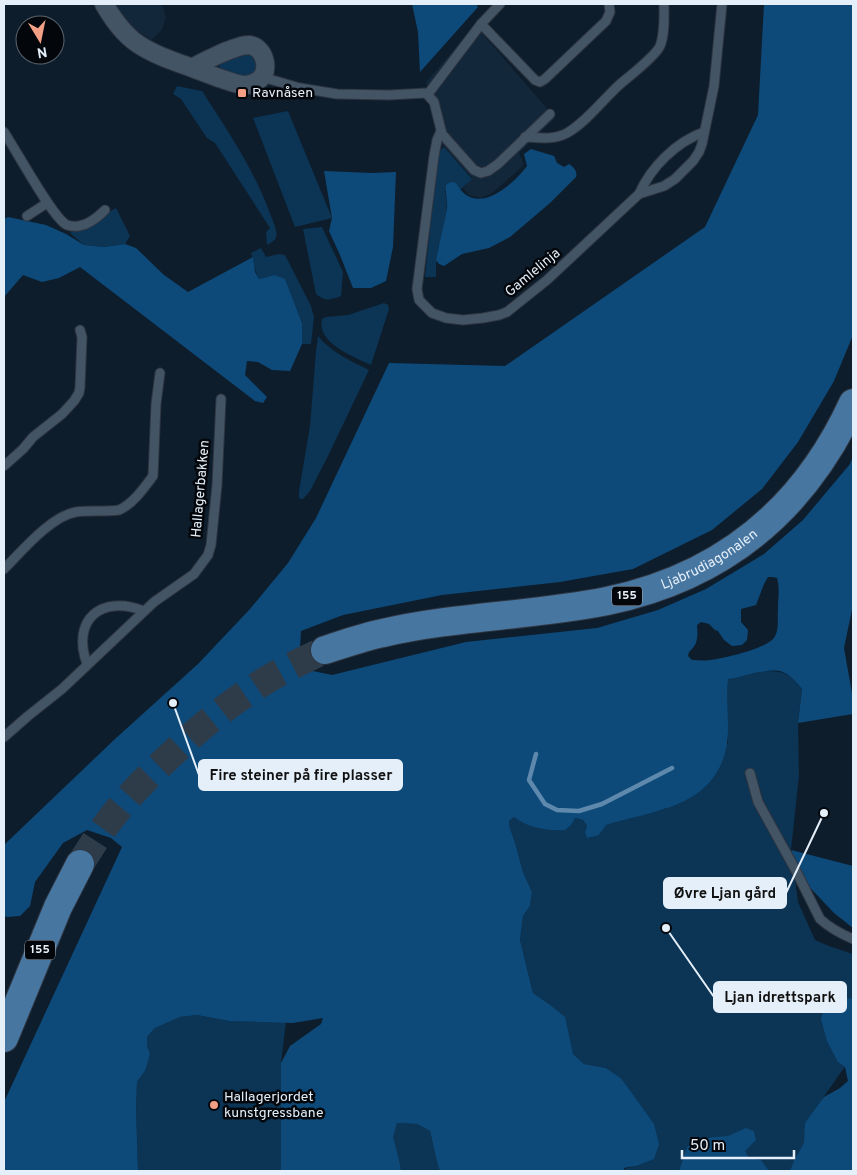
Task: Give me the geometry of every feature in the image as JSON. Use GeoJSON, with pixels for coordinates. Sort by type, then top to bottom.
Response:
{"type":"FeatureCollection","features":[{"type":"Feature","properties":{"kind":"main road","name":"Ljabrudiagonalen"},"geometry":{"type":"LineString","coordinates":[[325,650],[383,633],[463,620],[607,601],[665,584],[704,567],[753,535],[794,497],[813,474],[829,449],[853,403]]}},
{"type":"Feature","properties":{"kind":"main road","name":"155"},"geometry":{"type":"LineString","coordinates":[[4,1038],[58,907],[80,864]]}},
{"type":"Feature","properties":{"kind":"street"},"geometry":{"type":"LineString","coordinates":[[104,4],[118,26],[129,38],[163,58],[215,76],[244,85],[257,82],[265,72],[266,65],[260,50],[248,45],[202,62],[192,68]]}},
{"type":"Feature","properties":{"kind":"lane"},"geometry":{"type":"LineString","coordinates":[[262,77],[287,85],[337,94],[426,93],[481,24],[500,4]]}},
{"type":"Feature","properties":{"kind":"lane"},"geometry":{"type":"LineString","coordinates":[[481,24],[535,80],[540,82],[602,26],[609,14],[609,4]]}},
{"type":"Feature","properties":{"kind":"lane"},"geometry":{"type":"LineString","coordinates":[[525,137],[551,138],[566,133],[581,122],[655,53],[660,45],[663,30],[664,4]]}},
{"type":"Feature","properties":{"kind":"lane","name":"Gamlelinja"},"geometry":{"type":"LineString","coordinates":[[639,194],[664,186],[675,179],[699,152],[710,111],[714,86],[722,4]]}},
{"type":"Feature","properties":{"kind":"lane","name":"Gamlelinja"},"geometry":{"type":"LineString","coordinates":[[426,93],[432,98],[436,107],[441,131],[446,139],[474,170],[481,173],[488,171],[498,164],[550,114]]}},
{"type":"Feature","properties":{"kind":"lane","name":"Gamlelinja"},"geometry":{"type":"LineString","coordinates":[[441,131],[434,156],[417,294],[419,300],[432,312],[446,318],[463,320],[499,316],[507,312],[547,280],[639,194],[659,164],[681,144],[693,136],[704,132]]}},
{"type":"Feature","properties":{"kind":"lane"},"geometry":{"type":"LineString","coordinates":[[4,132],[47,203],[62,222],[77,226],[94,219],[105,210]]}},
{"type":"Feature","properties":{"kind":"lane"},"geometry":{"type":"LineString","coordinates":[[27,216],[47,203]]}},
{"type":"Feature","properties":{"kind":"lane"},"geometry":{"type":"LineString","coordinates":[[4,466],[33,437],[62,414],[79,393],[82,337],[80,330]]}},
{"type":"Feature","properties":{"kind":"lane"},"geometry":{"type":"LineString","coordinates":[[4,569],[46,528],[58,519],[74,512],[119,510],[125,507],[148,483],[153,476],[156,404],[160,373]]}},
{"type":"Feature","properties":{"kind":"lane","name":"Hallagerbakken"},"geometry":{"type":"LineString","coordinates":[[4,737],[62,689],[154,602],[194,574],[208,555],[211,545],[217,485],[221,399]]}},
{"type":"Feature","properties":{"kind":"lane"},"geometry":{"type":"LineString","coordinates":[[87,664],[83,654],[82,635],[86,624],[96,613],[112,606],[134,607],[144,611]]}},
{"type":"Feature","properties":{"kind":"lane"},"geometry":{"type":"LineString","coordinates":[[750,772],[758,802],[820,919],[838,933],[853,939]]}},
{"type":"Feature","properties":{"kind":"shaded area"},"geometry":{"type":"Polygon","coordinates":[[[113,4],[162,4],[166,17],[162,30],[151,40],[131,27],[113,4]]]}},
{"type":"Feature","properties":{"kind":"shaded area"},"geometry":{"type":"Polygon","coordinates":[[[412,4],[476,4],[478,7],[420,72],[418,32],[412,4]]]}},
{"type":"Feature","properties":{"kind":"shaded area"},"geometry":{"type":"Polygon","coordinates":[[[764,4],[853,4],[853,335],[834,381],[798,442],[762,489],[712,530],[633,569],[560,582],[442,595],[343,615],[301,631],[300,649],[308,670],[332,675],[466,642],[597,628],[658,610],[706,589],[764,554],[803,520],[850,464],[853,456],[853,605],[844,648],[853,699],[853,714],[798,723],[802,689],[787,674],[775,670],[728,679],[727,744],[721,765],[710,781],[697,793],[663,809],[606,825],[599,835],[587,838],[585,832],[587,826],[583,820],[575,818],[565,830],[538,828],[525,824],[514,817],[509,821],[523,872],[532,892],[530,906],[523,916],[520,940],[533,993],[565,1017],[573,1054],[584,1064],[606,1068],[621,1078],[654,1124],[659,1144],[654,1159],[636,1166],[624,1168],[624,1171],[440,1171],[430,1131],[417,1124],[397,1123],[393,1137],[401,1171],[281,1171],[281,1063],[290,1046],[321,1024],[323,1018],[293,1023],[229,1021],[197,1015],[180,1017],[155,1028],[147,1037],[147,1046],[150,1054],[145,1071],[137,1082],[138,1171],[4,1171],[4,1102],[122,847],[111,838],[87,830],[63,843],[35,882],[30,906],[20,916],[7,917],[4,916],[4,845],[115,739],[198,664],[250,609],[288,563],[316,518],[389,363],[505,366],[705,227],[758,115],[764,4]],[[768,577],[756,605],[741,609],[741,622],[748,630],[747,640],[742,645],[732,646],[709,624],[701,622],[697,625],[697,640],[688,656],[692,660],[717,659],[753,650],[773,639],[778,625],[779,589],[777,578],[768,577]]]}},
{"type":"Feature","properties":{"kind":"shaded area"},"geometry":{"type":"Polygon","coordinates":[[[475,25],[555,118],[519,153],[524,165],[492,193],[481,198],[469,195],[463,188],[472,178],[440,142],[432,116],[426,82],[475,25]]]}},
{"type":"Feature","properties":{"kind":"shaded area"},"geometry":{"type":"Polygon","coordinates":[[[246,54],[256,59],[256,67],[253,73],[249,75],[238,75],[219,66],[220,63],[246,54]]]}},
{"type":"Feature","properties":{"kind":"shaded area"},"geometry":{"type":"Polygon","coordinates":[[[177,86],[202,91],[240,152],[265,199],[275,227],[276,238],[267,245],[266,232],[270,228],[215,143],[207,138],[181,99],[173,94],[177,86]]]}},
{"type":"Feature","properties":{"kind":"shaded area"},"geometry":{"type":"Polygon","coordinates":[[[288,111],[332,218],[295,227],[253,118],[288,111]]]}},
{"type":"Feature","properties":{"kind":"shaded area"},"geometry":{"type":"Polygon","coordinates":[[[444,147],[472,179],[460,190],[445,191],[447,210],[437,255],[436,277],[425,277],[438,152],[444,147]]]}},
{"type":"Feature","properties":{"kind":"shaded area"},"geometry":{"type":"Polygon","coordinates":[[[531,149],[554,156],[557,163],[564,167],[569,164],[571,165],[576,171],[576,177],[550,203],[510,237],[489,248],[462,254],[444,266],[439,264],[436,260],[447,209],[446,185],[451,182],[456,183],[464,193],[473,198],[483,199],[493,196],[503,190],[527,166],[524,154],[531,149]]]}},
{"type":"Feature","properties":{"kind":"shaded area"},"geometry":{"type":"Polygon","coordinates":[[[324,171],[396,172],[393,247],[386,281],[371,288],[353,288],[329,231],[332,218],[324,171]]]}},
{"type":"Feature","properties":{"kind":"shaded area"},"geometry":{"type":"Polygon","coordinates":[[[116,208],[130,236],[125,244],[104,247],[84,245],[70,233],[116,208]]]}},
{"type":"Feature","properties":{"kind":"shaded area"},"geometry":{"type":"Polygon","coordinates":[[[8,217],[46,225],[84,245],[104,247],[125,244],[136,248],[164,275],[188,292],[253,257],[255,272],[259,279],[274,275],[285,279],[302,323],[302,344],[290,371],[272,370],[258,362],[247,361],[245,375],[267,397],[263,403],[255,401],[80,267],[59,278],[42,282],[23,275],[4,297],[4,219],[8,217]]]}},
{"type":"Feature","properties":{"kind":"shaded area"},"geometry":{"type":"Polygon","coordinates":[[[322,227],[343,272],[341,296],[331,299],[325,299],[316,294],[303,229],[322,227]]]}},
{"type":"Feature","properties":{"kind":"shaded area"},"geometry":{"type":"Polygon","coordinates":[[[261,248],[266,257],[279,254],[285,255],[311,306],[314,317],[311,344],[302,344],[302,323],[285,280],[274,275],[259,279],[251,253],[261,248]]]}},
{"type":"Feature","properties":{"kind":"shaded area"},"geometry":{"type":"Polygon","coordinates":[[[384,303],[388,305],[389,309],[371,365],[338,348],[325,335],[322,328],[322,319],[348,315],[384,303]]]}},
{"type":"Feature","properties":{"kind":"shaded area"},"geometry":{"type":"Polygon","coordinates":[[[318,336],[323,342],[348,360],[369,370],[310,491],[303,499],[300,499],[299,491],[310,426],[318,336]]]}},
{"type":"Feature","properties":{"kind":"shaded area"},"geometry":{"type":"Polygon","coordinates":[[[766,671],[787,674],[802,689],[798,723],[799,776],[791,850],[798,902],[815,940],[853,954],[853,1055],[823,1098],[800,1171],[624,1171],[624,1169],[636,1166],[630,1091],[621,1078],[606,1068],[584,1064],[573,1054],[569,1040],[549,1004],[533,993],[520,940],[523,916],[530,906],[532,892],[523,872],[509,821],[514,817],[571,825],[574,818],[583,820],[587,826],[585,832],[599,835],[605,825],[666,809],[728,743],[728,679],[766,671]]]}},
{"type":"Feature","properties":{"kind":"shaded area"},"geometry":{"type":"Polygon","coordinates":[[[791,850],[853,866],[853,928],[834,913],[801,878],[791,850]]]}},
{"type":"Feature","properties":{"kind":"shaded area"},"geometry":{"type":"Polygon","coordinates":[[[853,998],[853,1171],[790,1171],[804,1143],[805,1123],[824,1097],[848,1081],[845,1067],[838,1062],[827,1041],[821,1019],[824,1008],[845,999],[853,998]]]}},
{"type":"Feature","properties":{"kind":"shaded area","name":"Hallagerjordet kunstgressbane"},"geometry":{"type":"Polygon","coordinates":[[[197,1015],[229,1021],[286,1022],[281,1063],[281,1171],[138,1171],[137,1082],[145,1071],[147,1037],[155,1028],[180,1017],[197,1015]]]}},
{"type":"Feature","properties":{"kind":"shaded area"},"geometry":{"type":"Polygon","coordinates":[[[397,1123],[417,1124],[430,1131],[440,1171],[401,1171],[392,1137],[397,1123]]]}},
{"type":"Feature","properties":{"kind":"shaded area"},"geometry":{"type":"Polygon","coordinates":[[[746,1128],[754,1131],[756,1140],[745,1151],[749,1158],[761,1160],[769,1171],[679,1171],[687,1147],[698,1140],[728,1136],[746,1128]]]}},
{"type":"Feature","properties":{"kind":"waterway"},"geometry":{"type":"LineString","coordinates":[[536,754],[529,780],[545,804],[557,810],[579,811],[602,804],[672,768]]}},
{"type":"Feature","properties":{"kind":"tunnel"},"geometry":{"type":"LineString","coordinates":[[80,864],[113,815],[182,744],[230,704],[260,684],[325,650]]}},
{"type":"Feature","properties":{"kind":"place","name":"Ravnåsen"},"geometry":{"type":"Point","coordinates":[242,93]}},
{"type":"Feature","properties":{"kind":"place","name":"Fire steiner på fire plasser"},"geometry":{"type":"Point","coordinates":[173,703]}},
{"type":"Feature","properties":{"kind":"place","name":"Øvre Ljan gård"},"geometry":{"type":"Point","coordinates":[824,813]}},
{"type":"Feature","properties":{"kind":"place","name":"Ljan idrettspark"},"geometry":{"type":"Point","coordinates":[666,928]}},
{"type":"Feature","properties":{"kind":"place","name":"Hallagerjordet kunstgressbane"},"geometry":{"type":"Point","coordinates":[214,1105]}}]}
